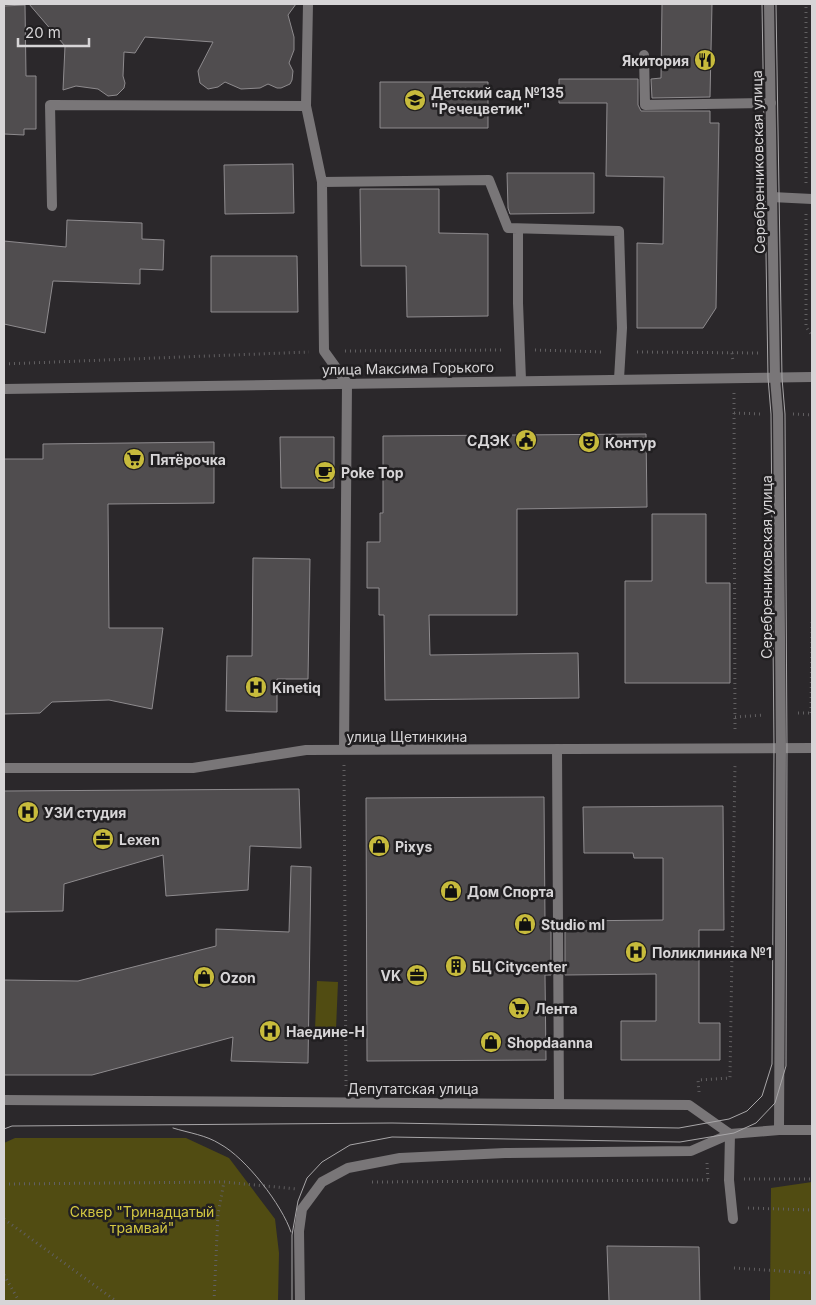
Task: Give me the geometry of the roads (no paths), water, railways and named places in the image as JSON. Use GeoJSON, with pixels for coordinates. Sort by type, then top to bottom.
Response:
{"type":"FeatureCollection","features":[{"type":"Feature","properties":{"kind":"street"},"geometry":{"type":"LineString","coordinates":[[308,4],[306,106],[322,182],[324,351],[347,383],[344,750]]}},
{"type":"Feature","properties":{"kind":"street","name":"Серебренниковская улица"},"geometry":{"type":"LineString","coordinates":[[769,4],[774,354],[778,414],[781,748],[779,1130]]}},
{"type":"Feature","properties":{"kind":"street"},"geometry":{"type":"LineString","coordinates":[[644,55],[645,105],[770,103]]}},
{"type":"Feature","properties":{"kind":"street"},"geometry":{"type":"LineString","coordinates":[[52,206],[50,106],[306,106]]}},
{"type":"Feature","properties":{"kind":"street"},"geometry":{"type":"LineString","coordinates":[[322,182],[489,180],[508,228],[619,231],[622,328],[620,379]]}},
{"type":"Feature","properties":{"kind":"street"},"geometry":{"type":"LineString","coordinates":[[772,197],[809,199]]}},
{"type":"Feature","properties":{"kind":"street"},"geometry":{"type":"LineString","coordinates":[[518,229],[521,380]]}},
{"type":"Feature","properties":{"kind":"street","name":"улица Максима Горького"},"geometry":{"type":"LineString","coordinates":[[4,389],[812,377]]}},
{"type":"Feature","properties":{"kind":"street","name":"улица Щетинкина"},"geometry":{"type":"LineString","coordinates":[[4,768],[193,768],[306,750],[812,748]]}},
{"type":"Feature","properties":{"kind":"street"},"geometry":{"type":"LineString","coordinates":[[557,749],[559,1104]]}},
{"type":"Feature","properties":{"kind":"street","name":"Депутатская улица"},"geometry":{"type":"LineString","coordinates":[[4,1100],[689,1106],[730,1134]]}},
{"type":"Feature","properties":{"kind":"street"},"geometry":{"type":"LineString","coordinates":[[300,1301],[299,1231],[302,1210],[322,1182],[348,1168],[400,1158],[505,1153],[691,1151],[730,1134],[779,1130],[812,1130]]}},
{"type":"Feature","properties":{"kind":"street"},"geometry":{"type":"LineString","coordinates":[[730,1134],[728,1180],[733,1218]]}},
{"type":"Feature","properties":{"kind":"tram line"},"geometry":{"type":"LineString","coordinates":[[4,1129],[12,1126],[392,1123],[679,1128],[729,1119],[747,1111],[762,1096],[772,1064],[774,748],[771,414],[768,378],[762,4]]}},
{"type":"Feature","properties":{"kind":"tram line"},"geometry":{"type":"LineString","coordinates":[[292,1301],[292,1235],[298,1201],[307,1178],[322,1162],[350,1145],[392,1137],[680,1142],[734,1133],[756,1123],[775,1103],[786,1066],[787,748],[785,414],[782,378],[776,4]]}},
{"type":"Feature","properties":{"kind":"tram line"},"geometry":{"type":"LineString","coordinates":[[173,1128],[215,1141],[241,1160],[262,1183],[280,1209],[291,1232]]}},
{"type":"Feature","properties":{"kind":"place","name":"Якитория"},"geometry":{"type":"Point","coordinates":[705,60]}},
{"type":"Feature","properties":{"kind":"place","name":"Детский сад №135 \"Речецветик\""},"geometry":{"type":"Point","coordinates":[415,100]}},
{"type":"Feature","properties":{"kind":"place","name":"СДЭК"},"geometry":{"type":"Point","coordinates":[526,440]}},
{"type":"Feature","properties":{"kind":"place","name":"Контур"},"geometry":{"type":"Point","coordinates":[589,442]}},
{"type":"Feature","properties":{"kind":"place","name":"Пятёрочка"},"geometry":{"type":"Point","coordinates":[134,459]}},
{"type":"Feature","properties":{"kind":"place","name":"Poke Top"},"geometry":{"type":"Point","coordinates":[325,472]}},
{"type":"Feature","properties":{"kind":"place","name":"Kinetiq"},"geometry":{"type":"Point","coordinates":[256,687]}},
{"type":"Feature","properties":{"kind":"place","name":"УЗИ студия"},"geometry":{"type":"Point","coordinates":[28,812]}},
{"type":"Feature","properties":{"kind":"place","name":"Lexen"},"geometry":{"type":"Point","coordinates":[103,839]}},
{"type":"Feature","properties":{"kind":"place","name":"Pixys"},"geometry":{"type":"Point","coordinates":[379,846]}},
{"type":"Feature","properties":{"kind":"place","name":"Дом Спорта"},"geometry":{"type":"Point","coordinates":[451,891]}},
{"type":"Feature","properties":{"kind":"place","name":"Studio ml"},"geometry":{"type":"Point","coordinates":[525,924]}},
{"type":"Feature","properties":{"kind":"place","name":"Поликлиника №1"},"geometry":{"type":"Point","coordinates":[636,952]}},
{"type":"Feature","properties":{"kind":"place","name":"БЦ Citycenter"},"geometry":{"type":"Point","coordinates":[456,966]}},
{"type":"Feature","properties":{"kind":"place","name":"VK"},"geometry":{"type":"Point","coordinates":[417,975]}},
{"type":"Feature","properties":{"kind":"place","name":"Ozon"},"geometry":{"type":"Point","coordinates":[204,977]}},
{"type":"Feature","properties":{"kind":"place","name":"Лента"},"geometry":{"type":"Point","coordinates":[519,1008]}},
{"type":"Feature","properties":{"kind":"place","name":"Наедине-Н"},"geometry":{"type":"Point","coordinates":[270,1031]}},
{"type":"Feature","properties":{"kind":"place","name":"Shopdaanna"},"geometry":{"type":"Point","coordinates":[491,1042]}},
{"type":"Feature","properties":{"kind":"park label","name":"Сквер \"Тринадцатый трамвай\""},"geometry":{"type":"Point","coordinates":[142,1220]}}]}
